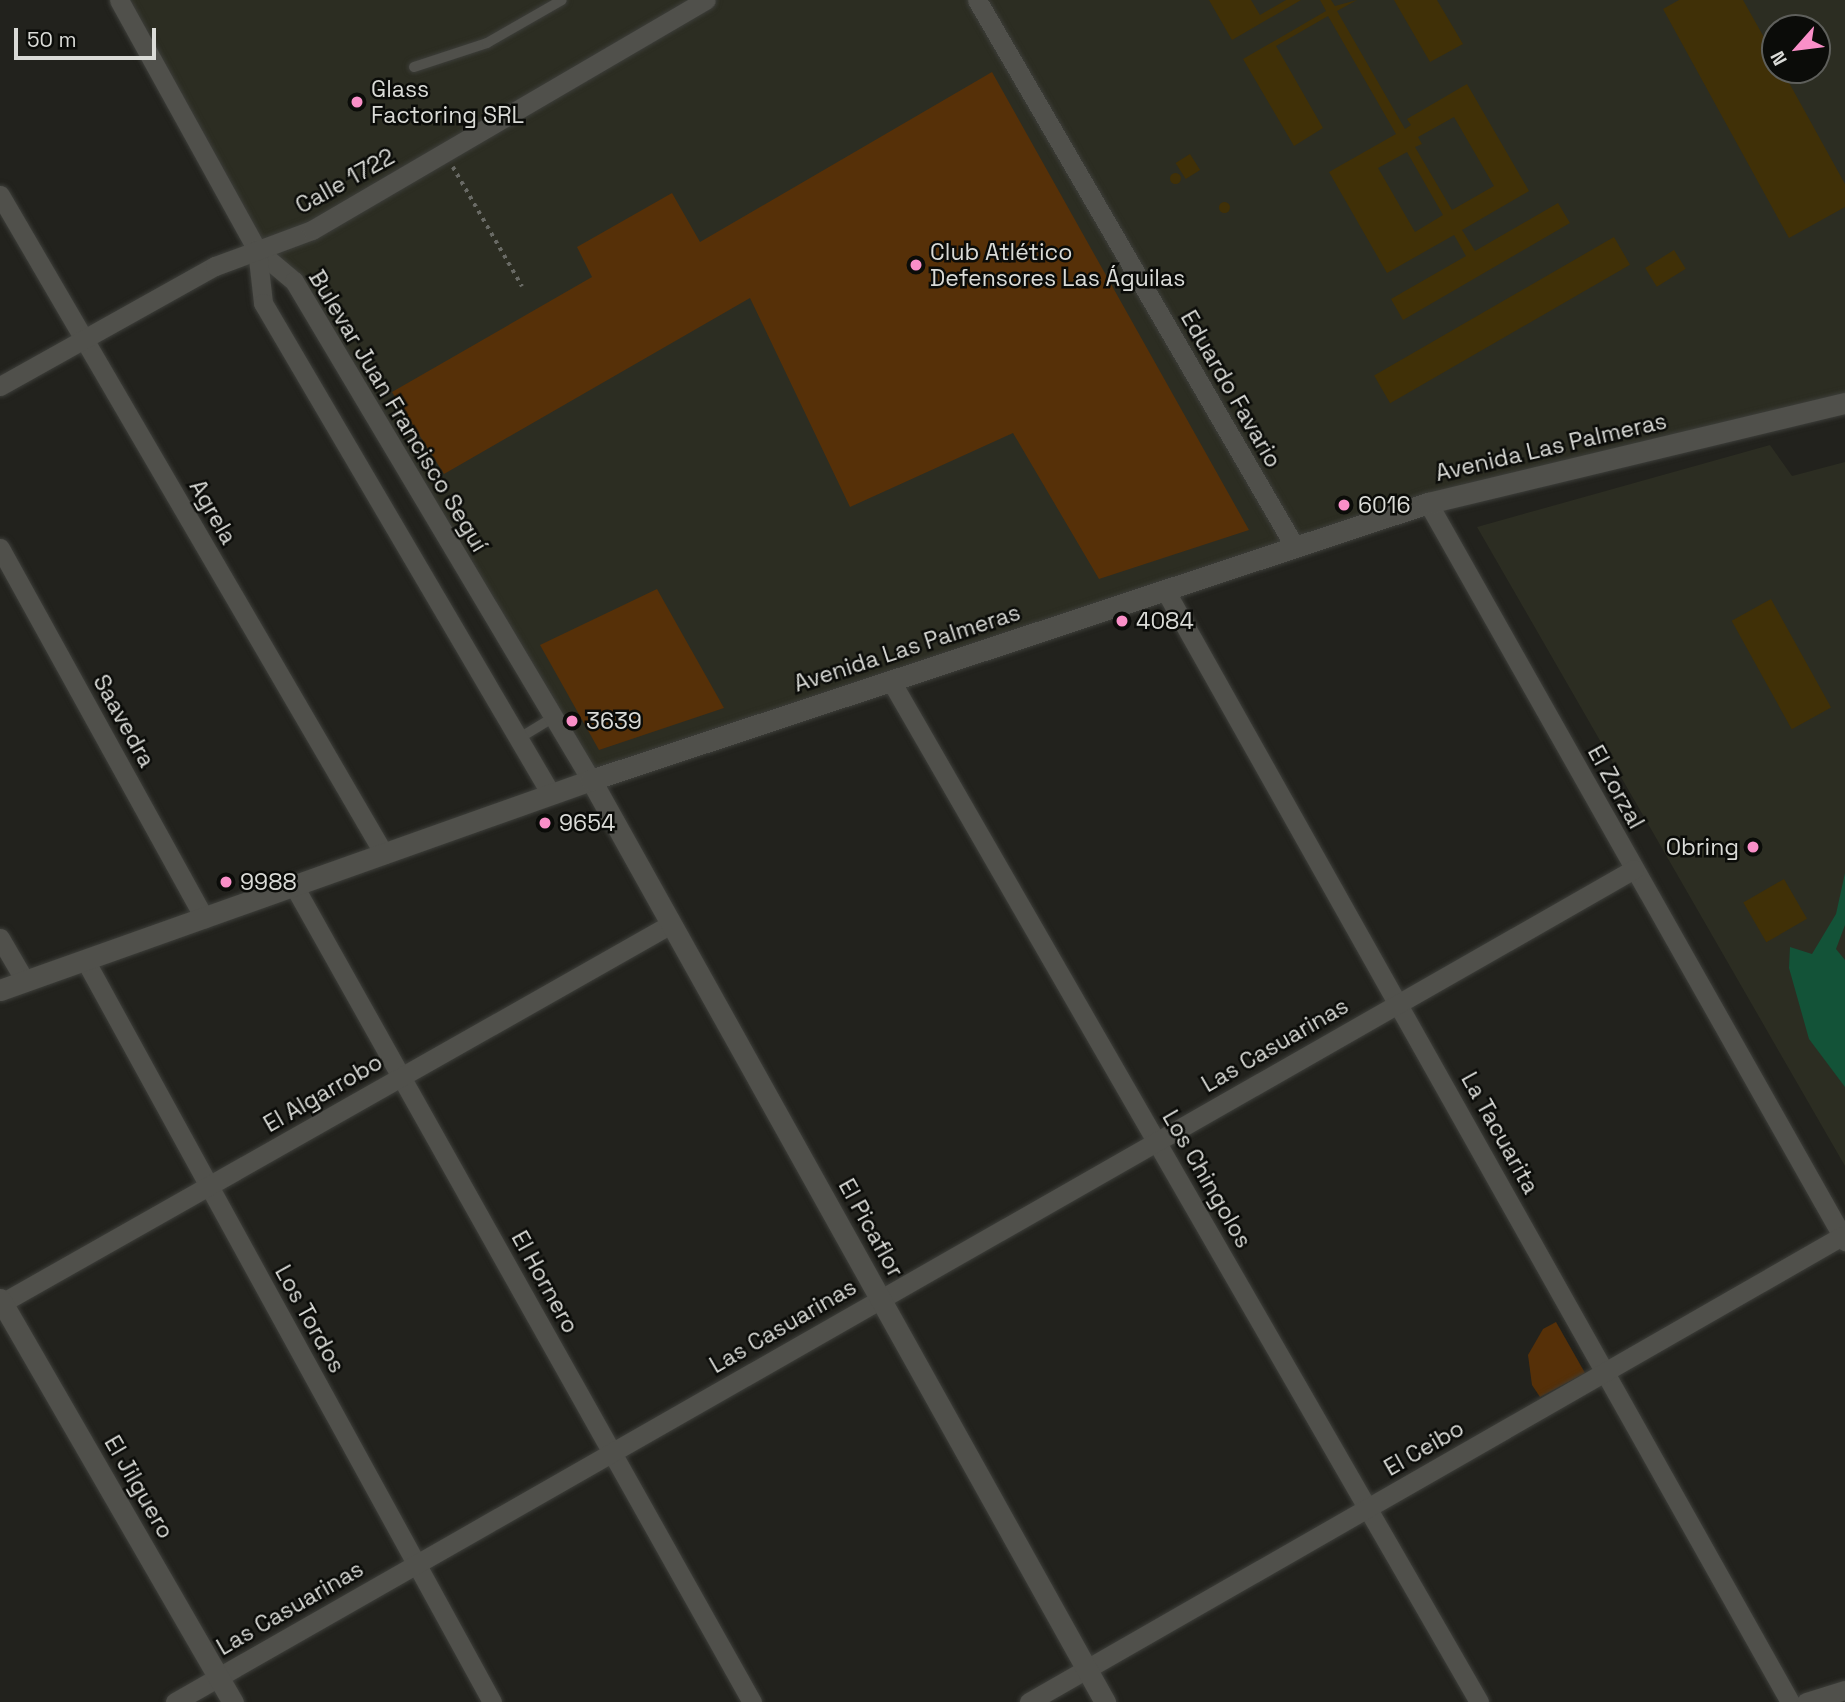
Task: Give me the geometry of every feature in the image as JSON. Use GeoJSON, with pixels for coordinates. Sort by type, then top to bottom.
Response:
{"type":"FeatureCollection","features":[{"type":"Feature","properties":{"kind":"main road","name":"Avenida Las Palmeras"},"geometry":{"type":"LineString","coordinates":[[0,990],[591,780],[1428,503],[1845,403]]}},
{"type":"Feature","properties":{"kind":"main road","name":"El Picaflor"},"geometry":{"type":"LineString","coordinates":[[591,780],[1105,1702]]}},
{"type":"Feature","properties":{"kind":"main road","name":"El Jilguero"},"geometry":{"type":"LineString","coordinates":[[1,1302],[233,1702]]}},
{"type":"Feature","properties":{"kind":"street"},"geometry":{"type":"LineString","coordinates":[[119,0],[257,250],[263,303],[551,794]]}},
{"type":"Feature","properties":{"kind":"street","name":"Calle 1722"},"geometry":{"type":"LineString","coordinates":[[0,386],[85,341],[215,265],[312,230],[706,0]]}},
{"type":"Feature","properties":{"kind":"street","name":"Eduardo Favario"},"geometry":{"type":"LineString","coordinates":[[977,0],[1295,547]]}},
{"type":"Feature","properties":{"kind":"street","name":"Agrela"},"geometry":{"type":"LineString","coordinates":[[0,195],[384,854]]}},
{"type":"Feature","properties":{"kind":"street","name":"Bulevar Juan Francisco Seguí"},"geometry":{"type":"LineString","coordinates":[[257,250],[294,281],[591,780]]}},
{"type":"Feature","properties":{"kind":"street","name":"El Zorzal"},"geometry":{"type":"LineString","coordinates":[[1428,503],[1844,1238]]}},
{"type":"Feature","properties":{"kind":"street","name":"Saavedra"},"geometry":{"type":"LineString","coordinates":[[0,548],[204,918]]}},
{"type":"Feature","properties":{"kind":"street","name":"La Tacuarita"},"geometry":{"type":"LineString","coordinates":[[1165,590],[1790,1702]]}},
{"type":"Feature","properties":{"kind":"street","name":"Los Chingolos"},"geometry":{"type":"LineString","coordinates":[[891,681],[1479,1702]]}},
{"type":"Feature","properties":{"kind":"street","name":"Las Casuarinas"},"geometry":{"type":"LineString","coordinates":[[175,1702],[1634,869]]}},
{"type":"Feature","properties":{"kind":"street","name":"El Hornero"},"geometry":{"type":"LineString","coordinates":[[295,886],[752,1702]]}},
{"type":"Feature","properties":{"kind":"street","name":"El Algarrobo"},"geometry":{"type":"LineString","coordinates":[[1,1302],[671,924]]}},
{"type":"Feature","properties":{"kind":"street"},"geometry":{"type":"LineString","coordinates":[[0,938],[25,981]]}},
{"type":"Feature","properties":{"kind":"street","name":"Los Tordos"},"geometry":{"type":"LineString","coordinates":[[85,960],[492,1702]]}},
{"type":"Feature","properties":{"kind":"street","name":"El Ceibo"},"geometry":{"type":"LineString","coordinates":[[1029,1702],[1844,1238]]}},
{"type":"Feature","properties":{"kind":"street"},"geometry":{"type":"LineString","coordinates":[[1806,1702],[1845,1690]]}},
{"type":"Feature","properties":{"kind":"lane"},"geometry":{"type":"LineString","coordinates":[[414,67],[487,43],[562,0]]}},
{"type":"Feature","properties":{"kind":"lane"},"geometry":{"type":"LineString","coordinates":[[518,739],[554,717]]}},
{"type":"Feature","properties":{"kind":"path"},"geometry":{"type":"LineString","coordinates":[[444,152],[522,286]]}},
{"type":"Feature","properties":{"kind":"shaded area"},"geometry":{"type":"Polygon","coordinates":[[[119,0],[1845,0],[1845,403],[1428,503],[591,780],[294,282],[257,250],[119,0]]]}},
{"type":"Feature","properties":{"kind":"shaded area","name":"Club Atlético Defensores Las Águilas"},"geometry":{"type":"Polygon","coordinates":[[[992,72],[1249,530],[1099,579],[1013,433],[850,507],[750,298],[444,474],[392,392],[592,277],[577,247],[672,193],[700,242],[992,72]]]}},
{"type":"Feature","properties":{"kind":"shaded area","name":"Obring"},"geometry":{"type":"Polygon","coordinates":[[[1770,445],[1792,476],[1845,462],[1845,1166],[1477,527],[1770,445]]]}},
{"type":"Feature","properties":{"kind":"shaded area"},"geometry":{"type":"Polygon","coordinates":[[[657,589],[724,708],[599,750],[540,645],[657,589]]]}},
{"type":"Feature","properties":{"kind":"shaded area"},"geometry":{"type":"Polygon","coordinates":[[[1845,873],[1845,925],[1836,949],[1845,960],[1845,1087],[1809,1039],[1789,968],[1790,947],[1812,954],[1836,914],[1845,873]]]}},
{"type":"Feature","properties":{"kind":"shaded area"},"geometry":{"type":"Polygon","coordinates":[[[1556,1322],[1585,1373],[1540,1397],[1532,1385],[1528,1355],[1543,1329],[1556,1322]]]}},
{"type":"Feature","properties":{"kind":"building"},"geometry":{"type":"Polygon","coordinates":[[[1209,0],[1251,0],[1260,15],[1286,0],[1301,0],[1232,40],[1209,0]]]}},
{"type":"Feature","properties":{"kind":"building"},"geometry":{"type":"Polygon","coordinates":[[[1320,0],[1331,0],[1335,6],[1357,0],[1337,11],[1405,129],[1411,125],[1407,119],[1467,84],[1529,191],[1462,230],[1475,251],[1558,203],[1570,223],[1403,320],[1391,299],[1466,256],[1454,235],[1387,273],[1329,172],[1396,134],[1328,16],[1276,46],[1323,128],[1294,146],[1243,59],[1326,11],[1320,0]],[[1454,117],[1418,137],[1422,144],[1415,147],[1452,210],[1494,186],[1454,117]],[[1407,152],[1378,168],[1415,232],[1443,215],[1407,152]]]}},
{"type":"Feature","properties":{"kind":"building"},"geometry":{"type":"Polygon","coordinates":[[[1394,0],[1437,0],[1463,44],[1430,62],[1394,0]]]}},
{"type":"Feature","properties":{"kind":"building"},"geometry":{"type":"Polygon","coordinates":[[[1679,0],[1743,0],[1761,32],[1761,84],[1790,84],[1845,184],[1845,207],[1789,238],[1663,9],[1679,0]]]}},
{"type":"Feature","properties":{"kind":"building"},"geometry":{"type":"Polygon","coordinates":[[[1190,154],[1200,170],[1186,179],[1176,163],[1190,154]]]}},
{"type":"Feature","properties":{"kind":"building"},"geometry":{"type":"Polygon","coordinates":[[[1175,172],[1181,178],[1175,184],[1169,178],[1175,172]]]}},
{"type":"Feature","properties":{"kind":"building"},"geometry":{"type":"Polygon","coordinates":[[[1224,201],[1230,207],[1224,213],[1218,207],[1224,201]]]}},
{"type":"Feature","properties":{"kind":"building"},"geometry":{"type":"Polygon","coordinates":[[[1614,237],[1630,265],[1390,403],[1374,376],[1614,237]]]}},
{"type":"Feature","properties":{"kind":"building"},"geometry":{"type":"Polygon","coordinates":[[[1674,250],[1686,269],[1657,287],[1645,268],[1674,250]]]}},
{"type":"Feature","properties":{"kind":"building"},"geometry":{"type":"Polygon","coordinates":[[[1771,599],[1831,707],[1792,729],[1732,621],[1771,599]]]}},
{"type":"Feature","properties":{"kind":"building"},"geometry":{"type":"Polygon","coordinates":[[[1784,879],[1807,919],[1766,942],[1743,902],[1784,879]]]}},
{"type":"Feature","properties":{"kind":"place","name":"Glass Factoring SRL"},"geometry":{"type":"Point","coordinates":[357,102]}},
{"type":"Feature","properties":{"kind":"place","name":"Club Atlético Defensores Las Águilas"},"geometry":{"type":"Point","coordinates":[916,265]}},
{"type":"Feature","properties":{"kind":"place","name":"6016"},"geometry":{"type":"Point","coordinates":[1344,505]}},
{"type":"Feature","properties":{"kind":"place","name":"4084"},"geometry":{"type":"Point","coordinates":[1122,621]}},
{"type":"Feature","properties":{"kind":"place","name":"3639"},"geometry":{"type":"Point","coordinates":[572,721]}},
{"type":"Feature","properties":{"kind":"place","name":"9654"},"geometry":{"type":"Point","coordinates":[545,823]}},
{"type":"Feature","properties":{"kind":"place","name":"Obring"},"geometry":{"type":"Point","coordinates":[1753,847]}},
{"type":"Feature","properties":{"kind":"place","name":"9988"},"geometry":{"type":"Point","coordinates":[226,882]}}]}
